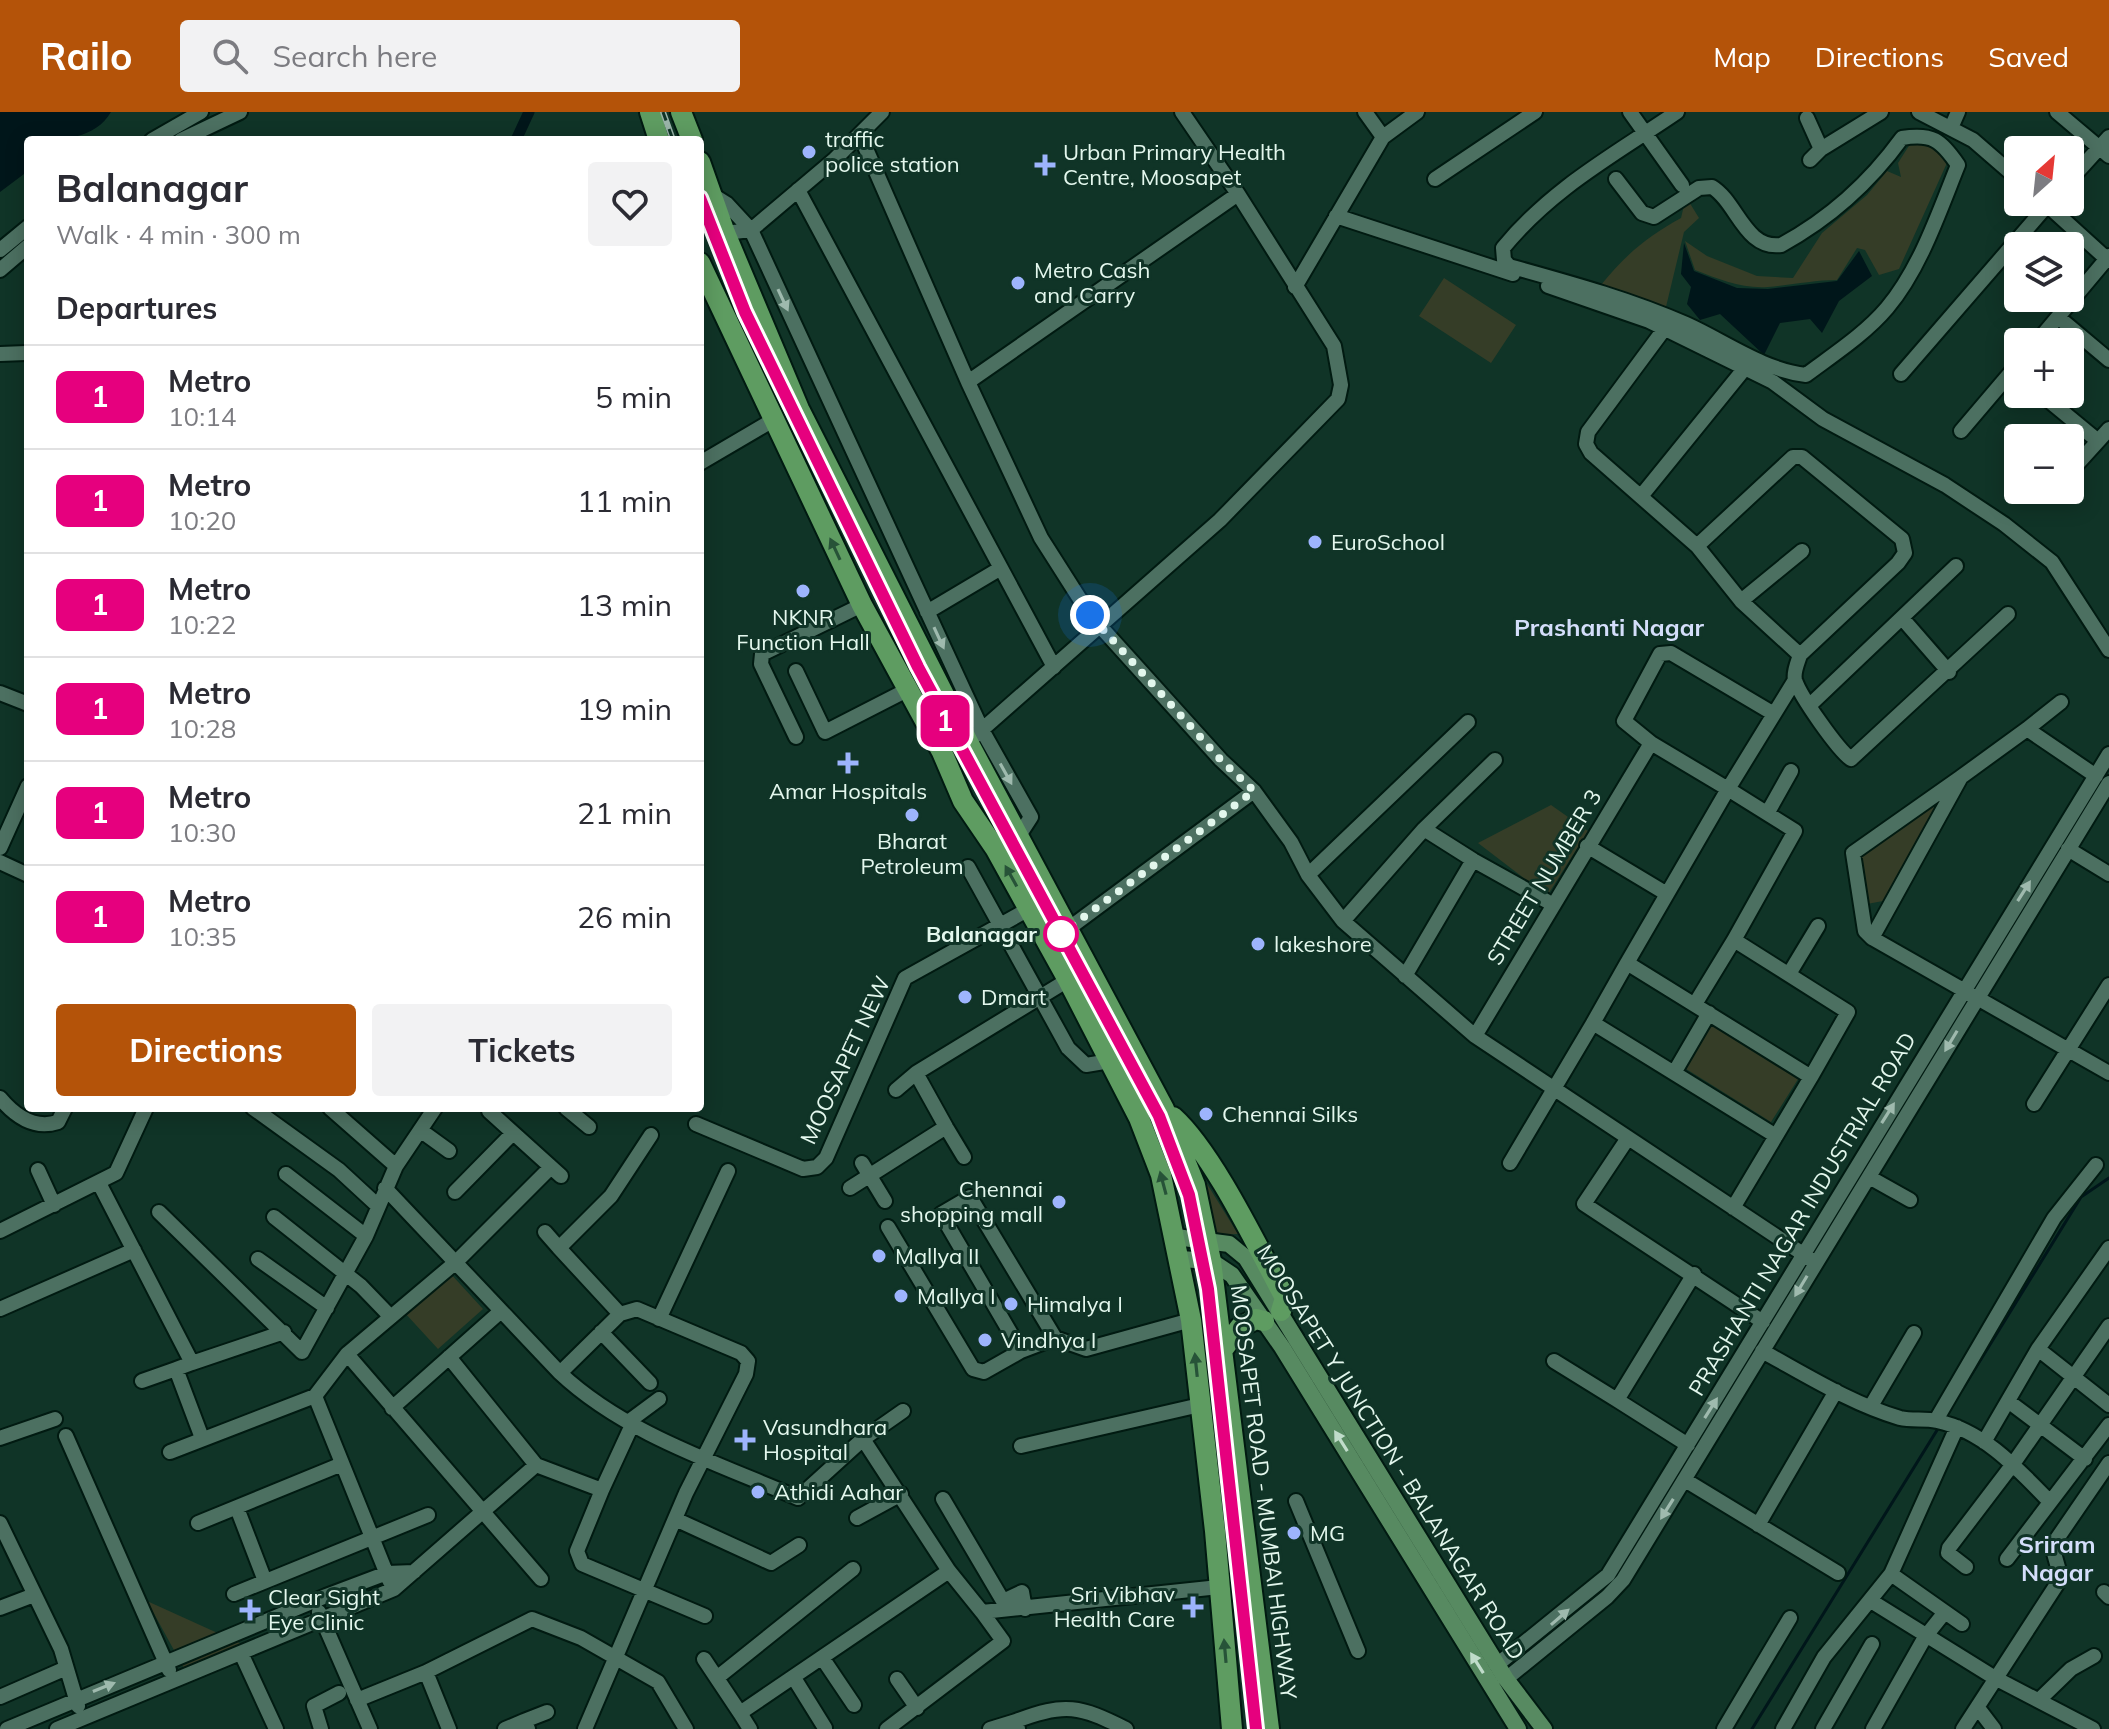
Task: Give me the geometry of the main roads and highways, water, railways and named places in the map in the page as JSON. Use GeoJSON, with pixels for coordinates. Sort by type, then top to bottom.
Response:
{"type":"FeatureCollection","features":[{"type":"Feature","properties":{"kind":"highway"},"geometry":{"type":"LineString","coordinates":[[650,112],[658,136]]}},
{"type":"Feature","properties":{"kind":"highway"},"geometry":{"type":"LineString","coordinates":[[681,112],[690,136]]}},
{"type":"Feature","properties":{"kind":"highway"},"geometry":{"type":"LineString","coordinates":[[704,174],[725,233],[799,409],[884,573],[975,736],[1068,929],[1164,1109],[1198,1145],[1285,1298],[1273,1316],[1256,1319],[1240,1327],[1221,1352]]}},
{"type":"Feature","properties":{"kind":"highway"},"geometry":{"type":"LineString","coordinates":[[704,271],[858,597],[942,752],[963,801],[995,848],[1068,980],[1139,1118],[1157,1163],[1176,1237],[1191,1320],[1232,1729]]}},
{"type":"Feature","properties":{"kind":"highway"},"geometry":{"type":"LineString","coordinates":[[858,597],[884,573]]}},
{"type":"Feature","properties":{"kind":"highway","name":"MOOSAPET ROAD - MUMBAI HIGHWAY"},"geometry":{"type":"LineString","coordinates":[[1164,1109],[1195,1185],[1211,1261],[1269,1729]]}},
{"type":"Feature","properties":{"kind":"highway"},"geometry":{"type":"LineString","coordinates":[[1219,1577],[1251,1566]]}},
{"type":"Feature","properties":{"kind":"main road","name":"MOOSAPET Y JUNCTION - BALANAGAR ROAD"},"geometry":{"type":"LineString","coordinates":[[1176,1237],[1229,1244],[1241,1252],[1273,1316],[1502,1672],[1544,1729]]}},
{"type":"Feature","properties":{"kind":"main road"},"geometry":{"type":"LineString","coordinates":[[1180,1259],[1211,1261],[1228,1270],[1273,1316],[1518,1729]]}},
{"type":"Feature","properties":{"kind":"waterway"},"geometry":{"type":"LineString","coordinates":[[518,136],[529,112]]}},
{"type":"Feature","properties":{"kind":"waterway"},"geometry":{"type":"LineString","coordinates":[[1962,1390],[2081,1197],[2109,1178]]}},
{"type":"Feature","properties":{"kind":"waterway"},"geometry":{"type":"LineString","coordinates":[[1752,1729],[1939,1427]]}},
{"type":"Feature","properties":{"kind":"railway"},"geometry":{"type":"LineString","coordinates":[[663,112],[672,136]]}},
{"type":"Feature","properties":{"kind":"railway"},"geometry":{"type":"LineString","coordinates":[[704,208],[745,312],[955,739],[1159,1116],[1189,1195],[1208,1289],[1256,1729]]}},
{"type":"Feature","properties":{"kind":"metro line","name":"1"},"geometry":{"type":"LineString","coordinates":[[704,209],[745,312],[880,591],[955,739],[1141,1079],[1178,1160],[1200,1238],[1208,1289],[1256,1729]]}},
{"type":"Feature","properties":{"kind":"place","name":"traffic police station"},"geometry":{"type":"Point","coordinates":[809,152]}},
{"type":"Feature","properties":{"kind":"place","name":"Urban Primary Health Centre, Moosapet"},"geometry":{"type":"Point","coordinates":[1045,165]}},
{"type":"Feature","properties":{"kind":"place","name":"Metro Cash and Carry"},"geometry":{"type":"Point","coordinates":[1018,283]}},
{"type":"Feature","properties":{"kind":"place","name":"EuroSchool"},"geometry":{"type":"Point","coordinates":[1315,542]}},
{"type":"Feature","properties":{"kind":"place","name":"NKNR Function Hall"},"geometry":{"type":"Point","coordinates":[803,591]}},
{"type":"Feature","properties":{"kind":"place","name":"Amar Hospitals"},"geometry":{"type":"Point","coordinates":[848,763]}},
{"type":"Feature","properties":{"kind":"place","name":"Bharat Petroleum"},"geometry":{"type":"Point","coordinates":[912,815]}},
{"type":"Feature","properties":{"kind":"place","name":"Balanagar"},"geometry":{"type":"Point","coordinates":[1061,934]}},
{"type":"Feature","properties":{"kind":"place","name":"lakeshore"},"geometry":{"type":"Point","coordinates":[1258,944]}},
{"type":"Feature","properties":{"kind":"place","name":"Dmart"},"geometry":{"type":"Point","coordinates":[965,997]}},
{"type":"Feature","properties":{"kind":"place","name":"Chennai Silks"},"geometry":{"type":"Point","coordinates":[1206,1114]}},
{"type":"Feature","properties":{"kind":"place","name":"Chennai shopping mall"},"geometry":{"type":"Point","coordinates":[1059,1202]}},
{"type":"Feature","properties":{"kind":"place","name":"Mallya II"},"geometry":{"type":"Point","coordinates":[879,1256]}},
{"type":"Feature","properties":{"kind":"place","name":"Mallya I"},"geometry":{"type":"Point","coordinates":[901,1296]}},
{"type":"Feature","properties":{"kind":"place","name":"Himalya I"},"geometry":{"type":"Point","coordinates":[1011,1304]}},
{"type":"Feature","properties":{"kind":"place","name":"Vindhya I"},"geometry":{"type":"Point","coordinates":[985,1340]}},
{"type":"Feature","properties":{"kind":"place","name":"Vasundhara Hospital"},"geometry":{"type":"Point","coordinates":[745,1440]}},
{"type":"Feature","properties":{"kind":"place","name":"Athidi Aahar"},"geometry":{"type":"Point","coordinates":[758,1492]}},
{"type":"Feature","properties":{"kind":"place","name":"MG"},"geometry":{"type":"Point","coordinates":[1294,1533]}},
{"type":"Feature","properties":{"kind":"place","name":"Sri Vibhav Health Care"},"geometry":{"type":"Point","coordinates":[1193,1607]}},
{"type":"Feature","properties":{"kind":"place","name":"Clear Sight Eye Clinic"},"geometry":{"type":"Point","coordinates":[250,1610]}},
{"type":"Feature","properties":{"kind":"district","name":"Prashanti Nagar"},"geometry":{"type":"Point","coordinates":[1609,628]}},
{"type":"Feature","properties":{"kind":"district","name":"Sriram Nagar"},"geometry":{"type":"Point","coordinates":[2057,1559]}}]}
